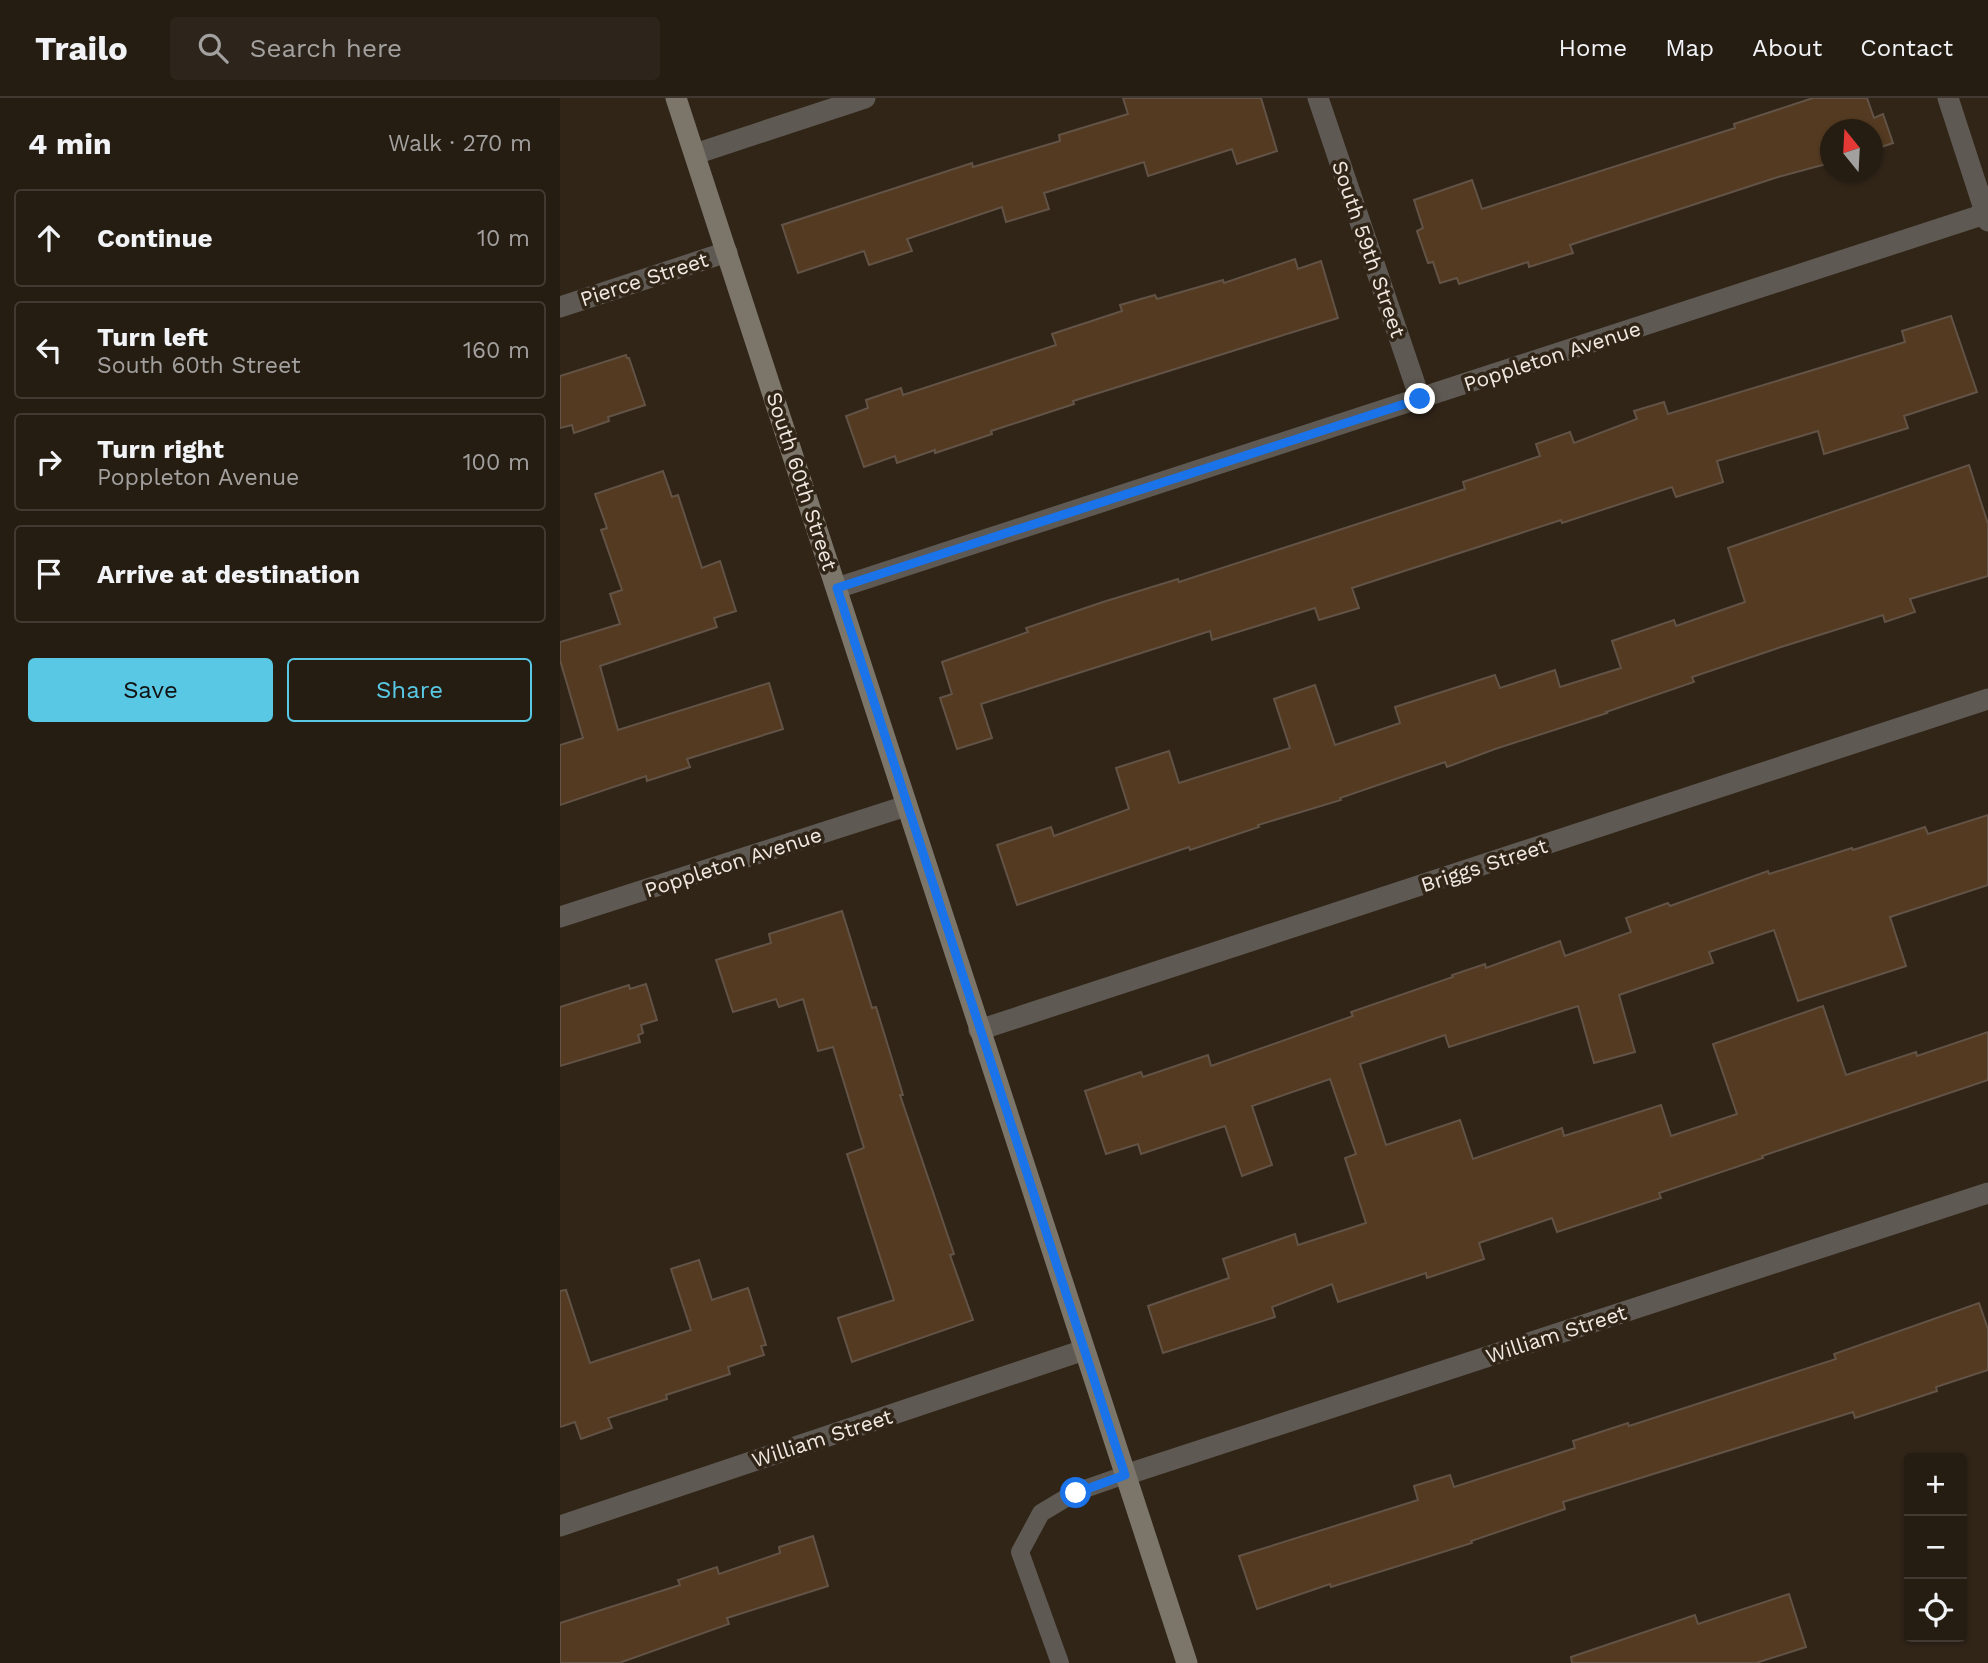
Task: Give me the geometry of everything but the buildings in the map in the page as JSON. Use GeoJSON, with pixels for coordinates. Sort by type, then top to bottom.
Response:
{"type":"FeatureCollection","features":[{"type":"Feature","properties":{"kind":"main road","name":"South 60th Street"},"geometry":{"type":"LineString","coordinates":[[676,98],[1187,1663]]}},
{"type":"Feature","properties":{"kind":"street"},"geometry":{"type":"LineString","coordinates":[[695,154],[865,98]]}},
{"type":"Feature","properties":{"kind":"street","name":"South 59th Street"},"geometry":{"type":"LineString","coordinates":[[1318,98],[1420,399]]}},
{"type":"Feature","properties":{"kind":"street"},"geometry":{"type":"LineString","coordinates":[[1948,98],[1987,216]]}},
{"type":"Feature","properties":{"kind":"street","name":"Poppleton Avenue"},"geometry":{"type":"LineString","coordinates":[[837,588],[1987,216]]}},
{"type":"Feature","properties":{"kind":"street","name":"Pierce Street"},"geometry":{"type":"LineString","coordinates":[[560,307],[727,252]]}},
{"type":"Feature","properties":{"kind":"street","name":"Briggs Street"},"geometry":{"type":"LineString","coordinates":[[979,1030],[1988,699]]}},
{"type":"Feature","properties":{"kind":"street","name":"Poppleton Avenue"},"geometry":{"type":"LineString","coordinates":[[560,917],[906,806]]}},
{"type":"Feature","properties":{"kind":"street","name":"William Street"},"geometry":{"type":"LineString","coordinates":[[1125,1475],[1988,1193]]}},
{"type":"Feature","properties":{"kind":"street","name":"William Street"},"geometry":{"type":"LineString","coordinates":[[560,1526],[1084,1350]]}},
{"type":"Feature","properties":{"kind":"lane"},"geometry":{"type":"LineString","coordinates":[[1060,1663],[1020,1552],[1041,1513],[1076,1493],[1125,1475]]}},
{"type":"Feature","properties":{"kind":"route"},"geometry":{"type":"LineString","coordinates":[[1076,1493],[1125,1475],[837,588],[1420,399]]}}]}
